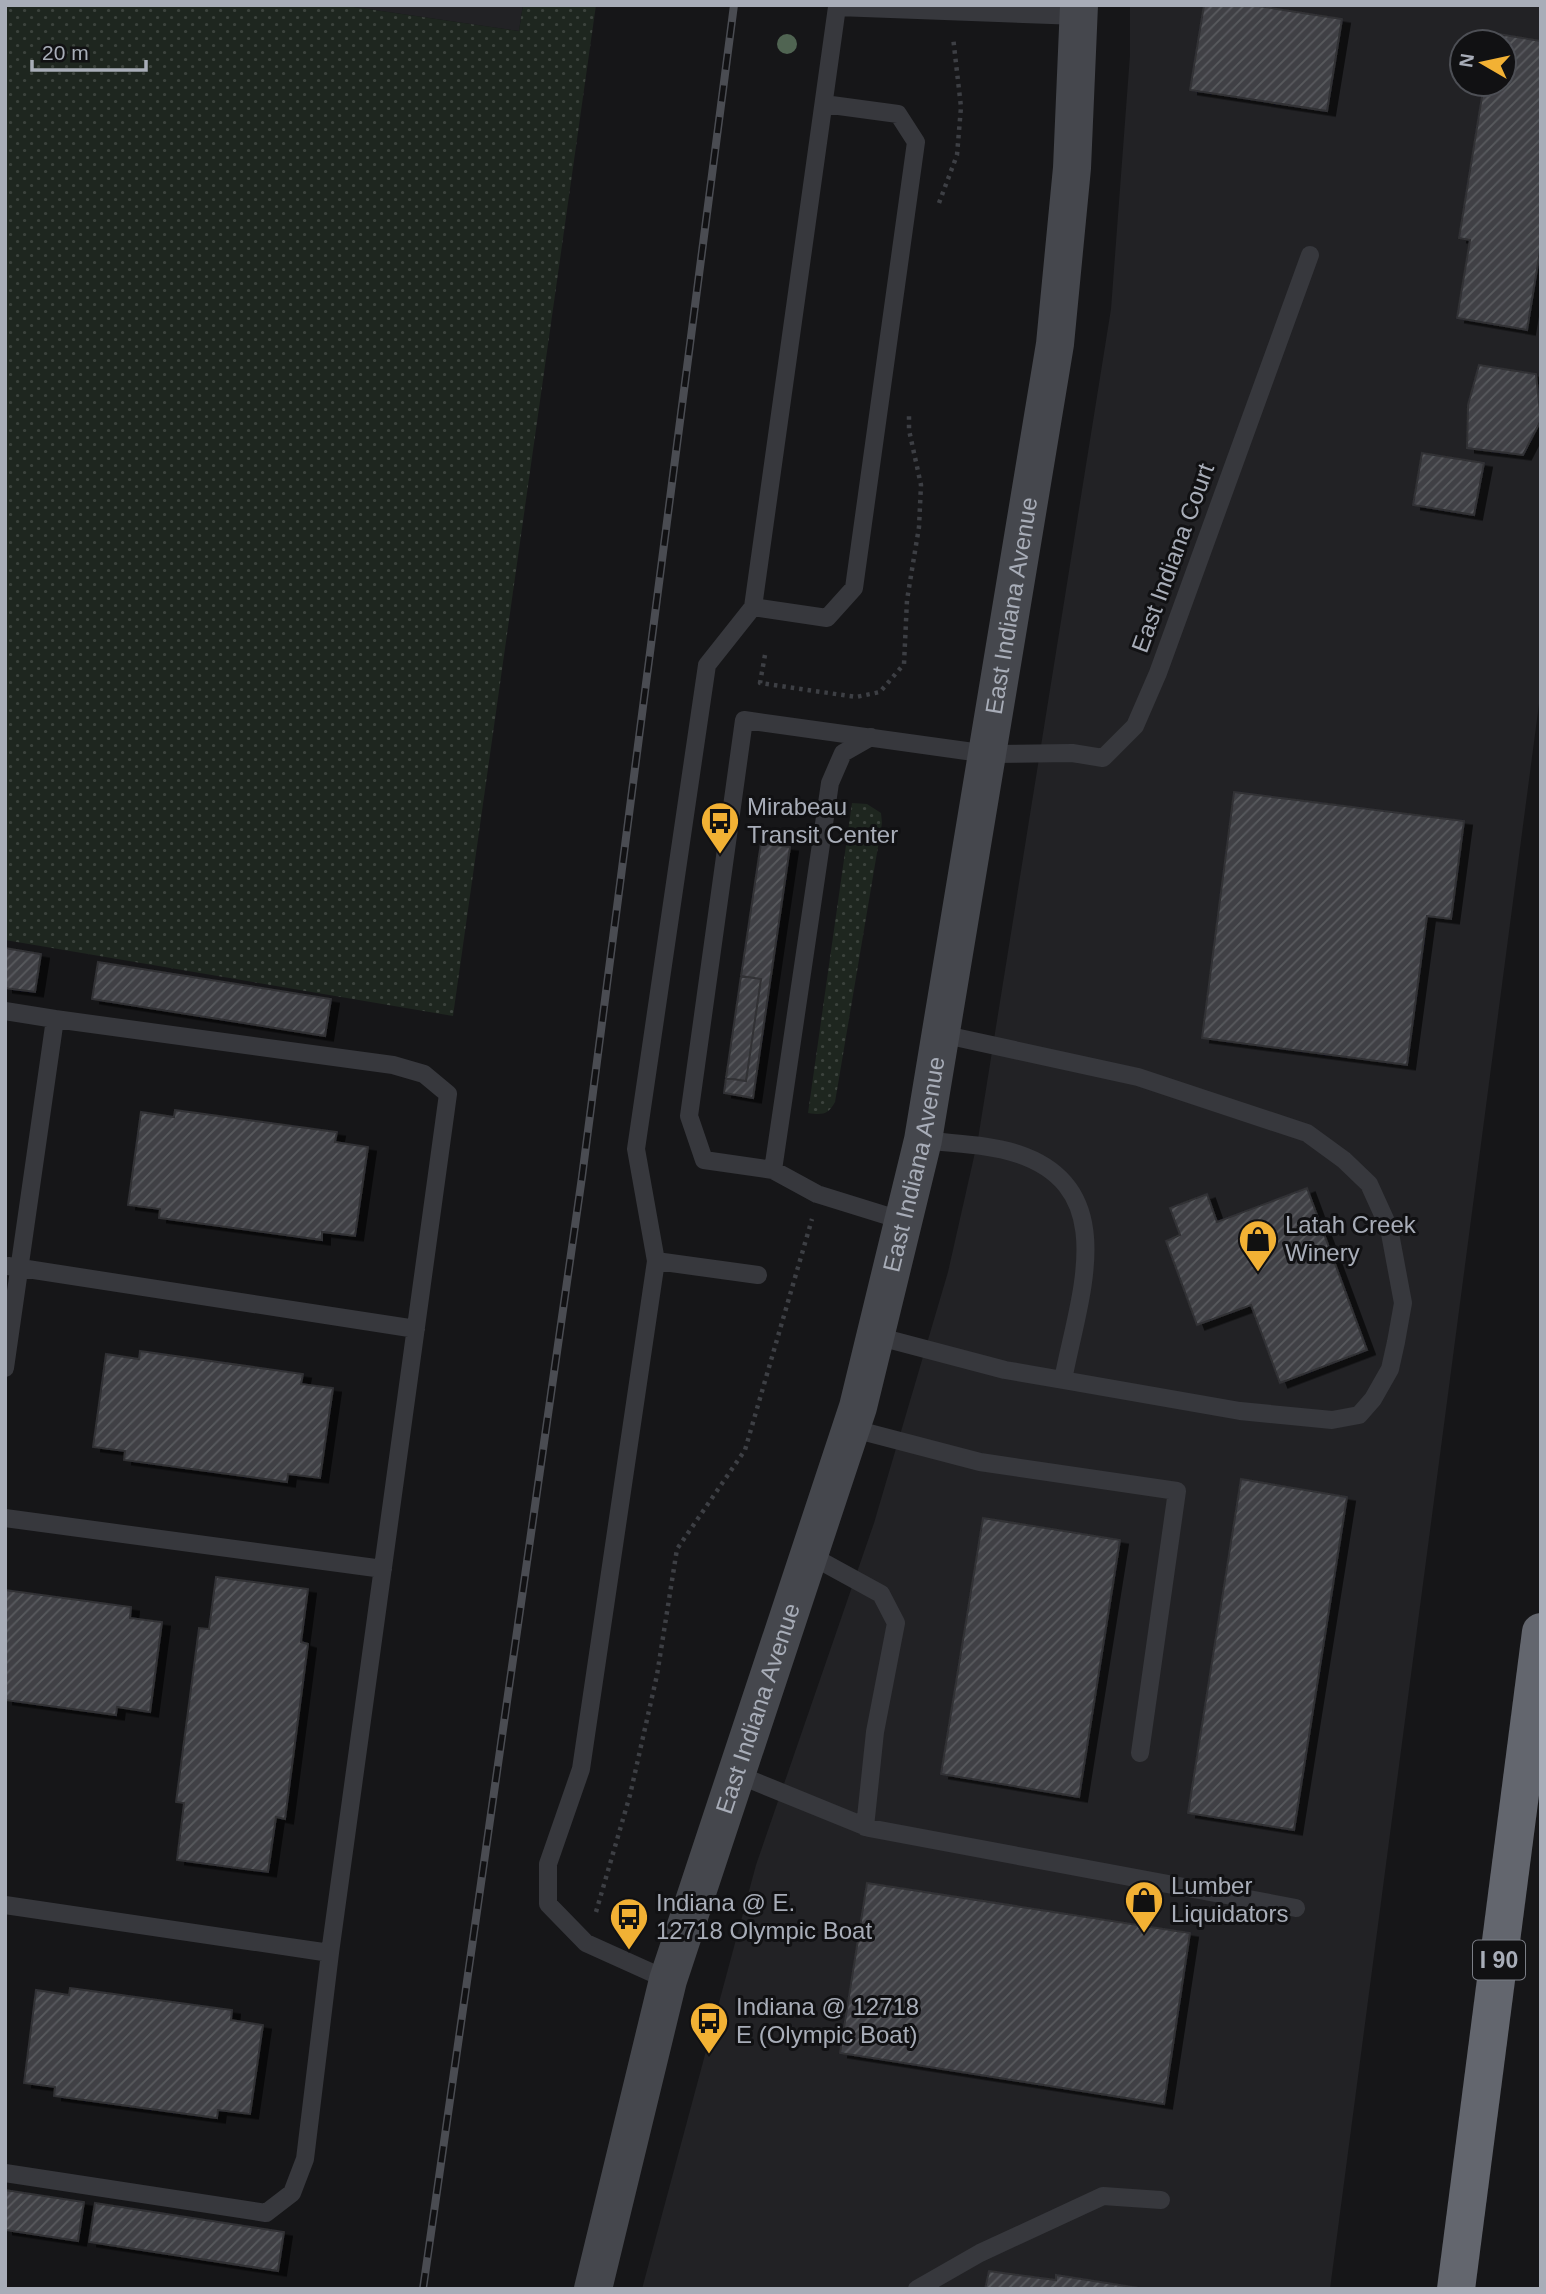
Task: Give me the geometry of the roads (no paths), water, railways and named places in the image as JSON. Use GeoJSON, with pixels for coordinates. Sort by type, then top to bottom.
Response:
{"type":"FeatureCollection","features":[{"type":"Feature","properties":{"kind":"highway","name":"I 90"},"geometry":{"type":"LineString","coordinates":[[1456,2289],[1541,1632]]}},
{"type":"Feature","properties":{"kind":"main road","name":"East Indiana Avenue"},"geometry":{"type":"LineString","coordinates":[[593,2289],[668,1980],[734,1773],[850,1428],[876,1336],[923,1140],[1055,344],[1072,168],[1079,10]]}},
{"type":"Feature","properties":{"kind":"lane"},"geometry":{"type":"LineString","coordinates":[[668,1980],[586,1943],[548,1904],[548,1864],[581,1769],[656,1261],[636,1149],[707,665],[753,607],[837,6],[1079,10]]}},
{"type":"Feature","properties":{"kind":"lane"},"geometry":{"type":"LineString","coordinates":[[753,607],[827,618],[854,588],[916,142],[898,114],[824,104]]}},
{"type":"Feature","properties":{"kind":"lane","name":"East Indiana Court"},"geometry":{"type":"LineString","coordinates":[[773,1170],[704,1160],[689,1116],[744,720],[988,754],[1072,753],[1104,758],[1135,726],[1310,256]]}},
{"type":"Feature","properties":{"kind":"lane"},"geometry":{"type":"LineString","coordinates":[[871,737],[844,753],[830,783],[773,1170],[817,1194],[904,1221]]}},
{"type":"Feature","properties":{"kind":"lane"},"geometry":{"type":"LineString","coordinates":[[5,1011],[393,1066],[424,1074],[448,1094],[330,1953],[305,2159],[292,2193],[266,2213],[5,2172]]}},
{"type":"Feature","properties":{"kind":"lane"},"geometry":{"type":"LineString","coordinates":[[5,1368],[11,1267],[55,1019]]}},
{"type":"Feature","properties":{"kind":"lane"},"geometry":{"type":"LineString","coordinates":[[876,1336],[1005,1370],[1240,1410],[1332,1420],[1359,1415],[1373,1399],[1390,1370],[1403,1303],[1389,1228],[1369,1184],[1344,1160],[1307,1133],[1138,1077],[941,1034]]}},
{"type":"Feature","properties":{"kind":"lane"},"geometry":{"type":"LineString","coordinates":[[923,1140],[1015,1152],[1060,1175],[1077,1197],[1086,1255],[1063,1380]]}},
{"type":"Feature","properties":{"kind":"lane"},"geometry":{"type":"LineString","coordinates":[[656,1261],[758,1275]]}},
{"type":"Feature","properties":{"kind":"lane"},"geometry":{"type":"LineString","coordinates":[[11,1267],[416,1329]]}},
{"type":"Feature","properties":{"kind":"lane"},"geometry":{"type":"LineString","coordinates":[[850,1428],[980,1462],[1177,1491],[1140,1753]]}},
{"type":"Feature","properties":{"kind":"lane"},"geometry":{"type":"LineString","coordinates":[[5,1518],[383,1569]]}},
{"type":"Feature","properties":{"kind":"lane"},"geometry":{"type":"LineString","coordinates":[[808,1554],[881,1594],[896,1623],[875,1732],[866,1827]]}},
{"type":"Feature","properties":{"kind":"lane"},"geometry":{"type":"LineString","coordinates":[[734,1773],[866,1827],[1296,1908]]}},
{"type":"Feature","properties":{"kind":"lane"},"geometry":{"type":"LineString","coordinates":[[5,1905],[330,1953]]}},
{"type":"Feature","properties":{"kind":"lane"},"geometry":{"type":"LineString","coordinates":[[917,2289],[980,2253],[1103,2196],[1161,2200]]}},
{"type":"Feature","properties":{"kind":"railway"},"geometry":{"type":"LineString","coordinates":[[423,2289],[582,1177],[734,5]]}},
{"type":"Feature","properties":{"kind":"place","name":"Mirabeau Transit Center"},"geometry":{"type":"Point","coordinates":[720,855]}},
{"type":"Feature","properties":{"kind":"place","name":"Latah Creek Winery"},"geometry":{"type":"Point","coordinates":[1258,1273]}},
{"type":"Feature","properties":{"kind":"place","name":"Lumber Liquidators"},"geometry":{"type":"Point","coordinates":[1144,1934]}},
{"type":"Feature","properties":{"kind":"place","name":"Indiana @ E. 12718 Olympic Boat"},"geometry":{"type":"Point","coordinates":[629,1951]}},
{"type":"Feature","properties":{"kind":"place","name":"Indiana @ 12718 E (Olympic Boat)"},"geometry":{"type":"Point","coordinates":[709,2055]}}]}
